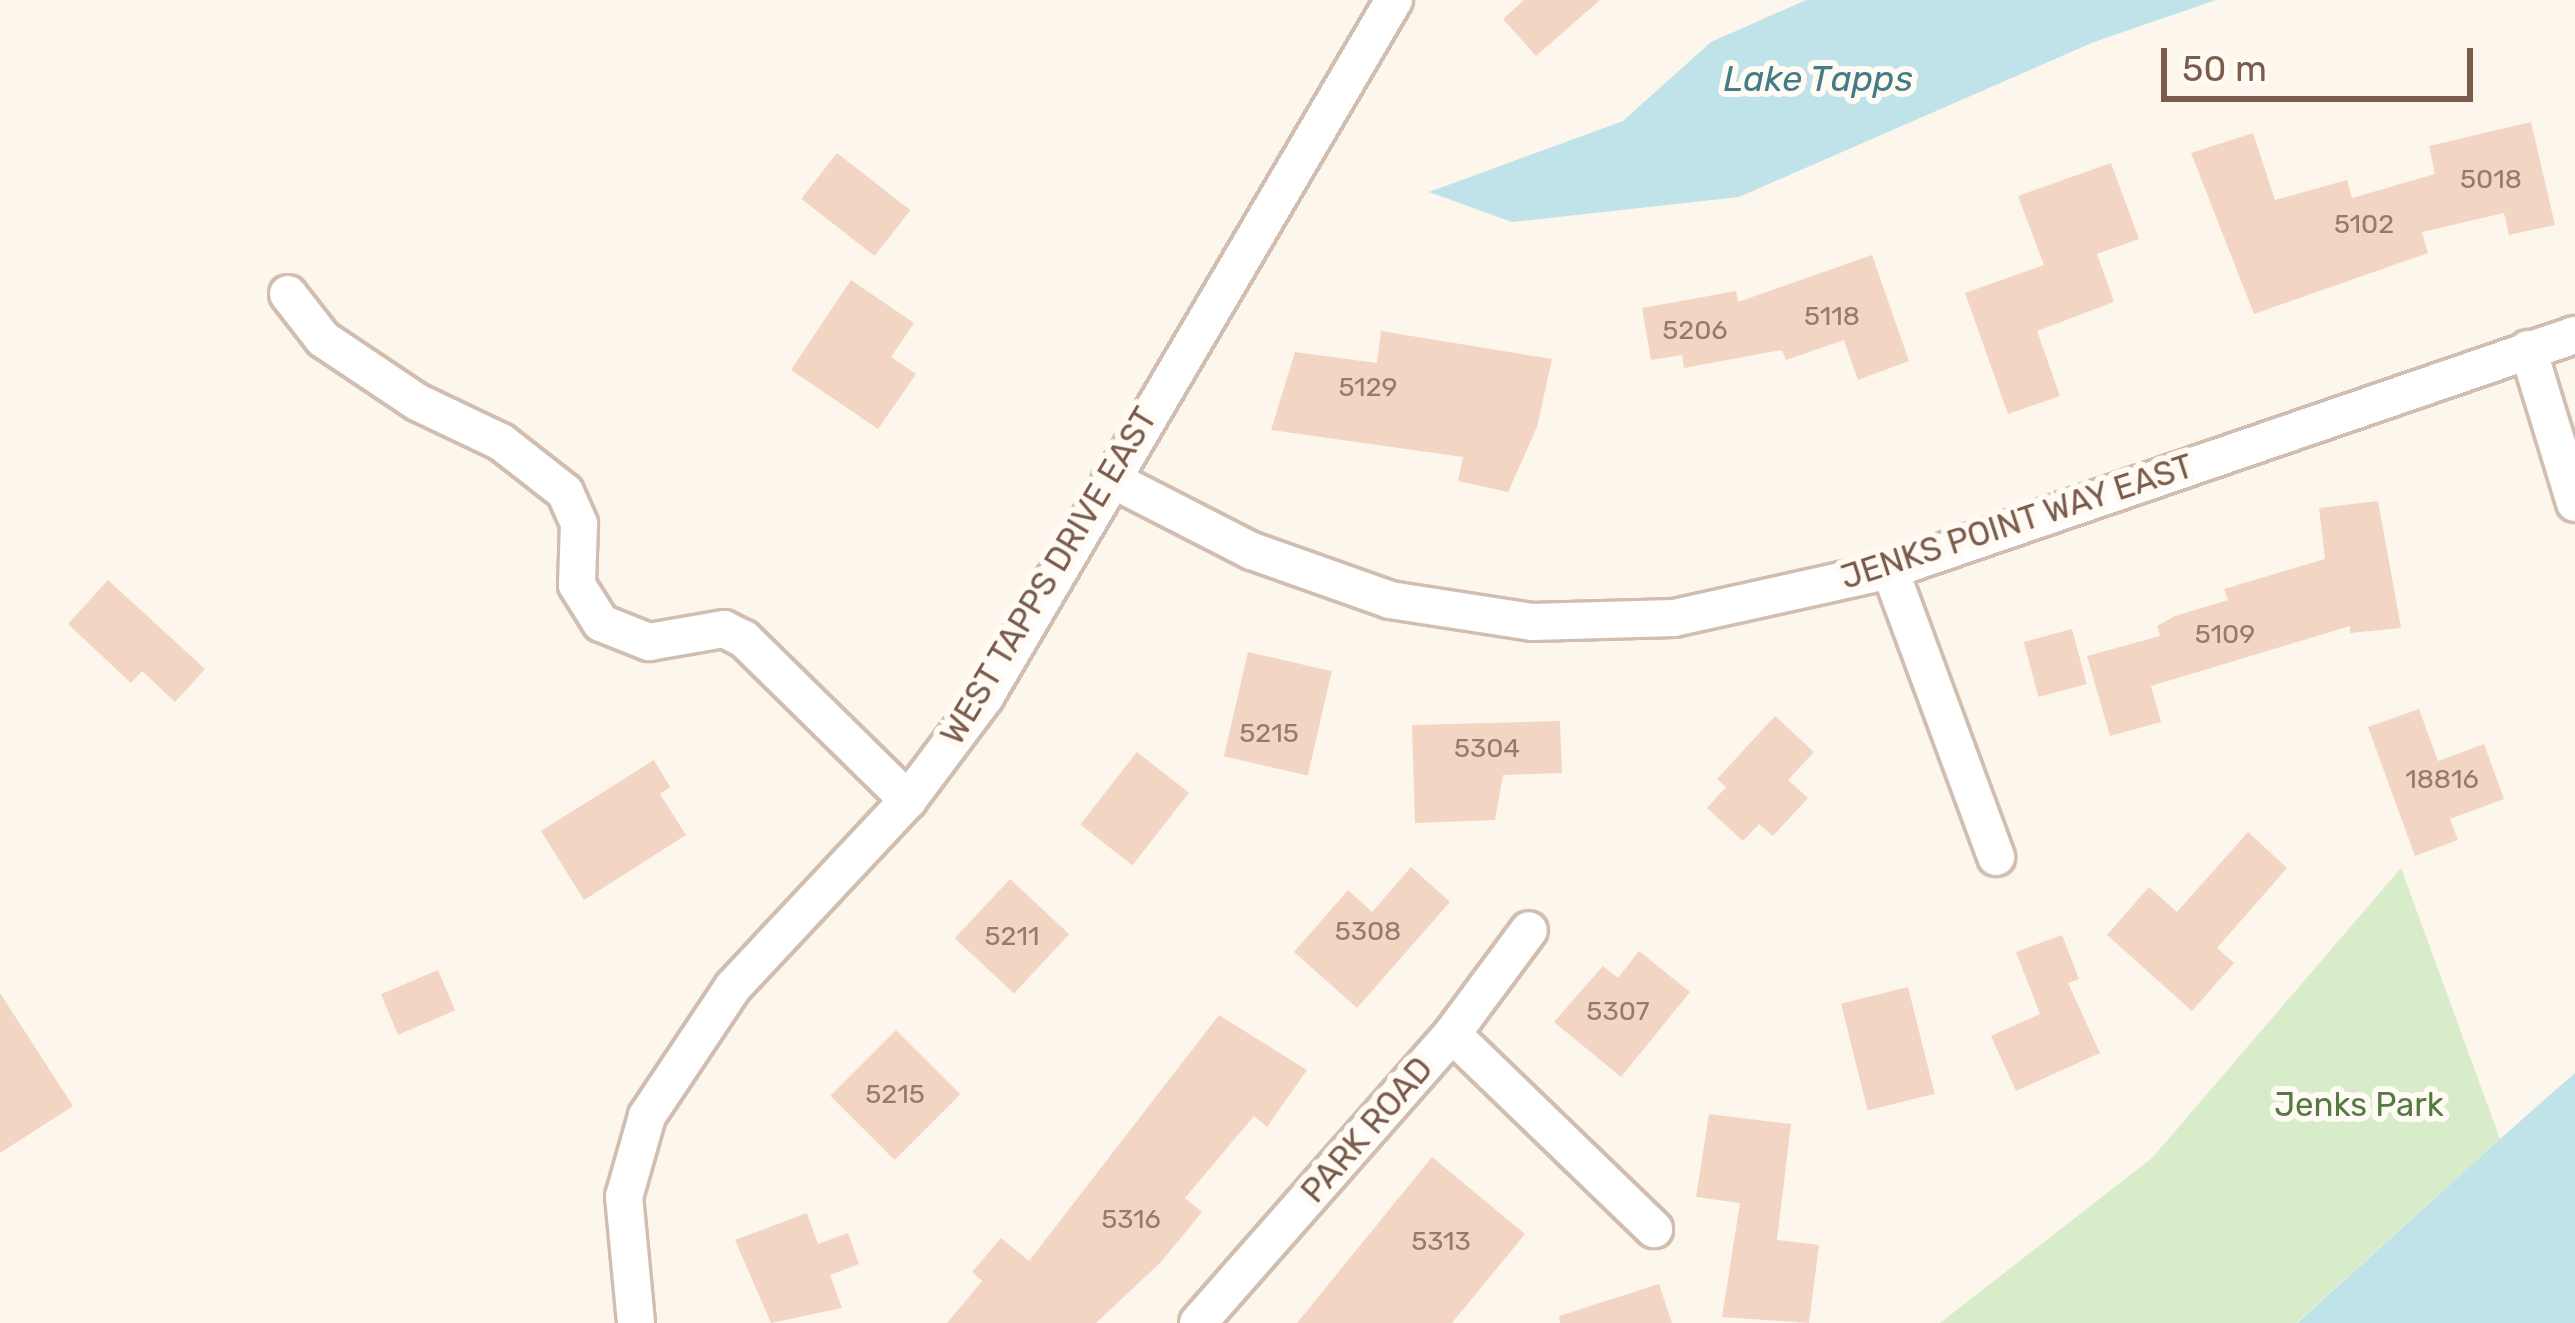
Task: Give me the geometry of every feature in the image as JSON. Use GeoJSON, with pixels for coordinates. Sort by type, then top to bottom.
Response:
{"type":"FeatureCollection","features":[{"type":"Feature","properties":{"kind":"street","name":"WEST TAPPS DRIVE EAST"},"geometry":{"type":"LineString","coordinates":[[627,1320],[624,1197],[647,1116],[733,987],[908,800],[985,697],[1394,0]]}},
{"type":"Feature","properties":{"kind":"street"},"geometry":{"type":"LineString","coordinates":[[288,294],[323,339],[417,402],[501,442],[565,492],[580,524],[578,585],[601,623],[649,642],[712,629],[744,639],[908,800]]}},
{"type":"Feature","properties":{"kind":"street","name":"JENKS POINT WAY EAST"},"geometry":{"type":"LineString","coordinates":[[1111,479],[1321,581],[1532,622],[1674,618],[1890,570],[2575,335]]}},
{"type":"Feature","properties":{"kind":"street"},"geometry":{"type":"LineString","coordinates":[[2528,349],[2575,503]]}},
{"type":"Feature","properties":{"kind":"street"},"geometry":{"type":"LineString","coordinates":[[1890,570],[1996,857]]}},
{"type":"Feature","properties":{"kind":"street","name":"PARK ROAD"},"geometry":{"type":"LineString","coordinates":[[1198,1323],[1452,1034],[1529,930]]}},
{"type":"Feature","properties":{"kind":"street"},"geometry":{"type":"LineString","coordinates":[[1452,1034],[1654,1229]]}},
{"type":"Feature","properties":{"kind":"green space","name":"Jenks Park"},"geometry":{"type":"Polygon","coordinates":[[[2401,868],[2500,1139],[2296,1323],[1940,1323],[2152,1158],[2401,868]]]}},
{"type":"Feature","properties":{"kind":"water","name":"Lake Tapps"},"geometry":{"type":"Polygon","coordinates":[[[1806,0],[2216,0],[2094,42],[1739,197],[1512,222],[1429,192],[1623,121],[1711,42],[1806,0]]]}},
{"type":"Feature","properties":{"kind":"water"},"geometry":{"type":"Polygon","coordinates":[[[2575,1073],[2575,1323],[2297,1323],[2500,1139],[2575,1073]]]}},
{"type":"Feature","properties":{"kind":"building"},"geometry":{"type":"Polygon","coordinates":[[[1524,0],[1600,0],[1536,56],[1503,19],[1524,0]]]}},
{"type":"Feature","properties":{"kind":"building"},"geometry":{"type":"Polygon","coordinates":[[[2531,122],[2555,225],[2509,235],[2504,213],[2422,232],[2428,253],[2254,314],[2191,153],[2253,133],[2275,200],[2347,180],[2352,198],[2435,174],[2429,146],[2531,122]]]}},
{"type":"Feature","properties":{"kind":"building"},"geometry":{"type":"Polygon","coordinates":[[[837,153],[910,210],[875,256],[801,199],[837,153]]]}},
{"type":"Feature","properties":{"kind":"building"},"geometry":{"type":"Polygon","coordinates":[[[2111,163],[2139,239],[2097,254],[2114,302],[2037,331],[2060,396],[2008,414],[1965,293],[2044,265],[2018,196],[2111,163]]]}},
{"type":"Feature","properties":{"kind":"building"},"geometry":{"type":"Polygon","coordinates":[[[1872,255],[1909,361],[1858,380],[1844,340],[1786,360],[1782,350],[1684,368],[1682,355],[1651,360],[1642,308],[1736,291],[1738,302],[1872,255]]]}},
{"type":"Feature","properties":{"kind":"building"},"geometry":{"type":"Polygon","coordinates":[[[851,280],[914,323],[891,357],[916,374],[878,429],[791,370],[851,280]]]}},
{"type":"Feature","properties":{"kind":"building"},"geometry":{"type":"Polygon","coordinates":[[[1381,331],[1552,359],[1537,427],[1508,492],[1458,481],[1463,457],[1271,430],[1295,352],[1377,363],[1381,331]]]}},
{"type":"Feature","properties":{"kind":"building"},"geometry":{"type":"Polygon","coordinates":[[[2378,501],[2401,628],[2350,633],[2350,626],[2151,686],[2161,722],[2110,736],[2087,656],[2160,636],[2157,626],[2175,616],[2228,600],[2224,589],[2325,559],[2319,508],[2378,501]]]}},
{"type":"Feature","properties":{"kind":"building"},"geometry":{"type":"Polygon","coordinates":[[[108,580],[205,669],[175,702],[142,671],[131,683],[68,624],[108,580]]]}},
{"type":"Feature","properties":{"kind":"building"},"geometry":{"type":"Polygon","coordinates":[[[2072,629],[2087,684],[2038,697],[2024,642],[2072,629]]]}},
{"type":"Feature","properties":{"kind":"building"},"geometry":{"type":"Polygon","coordinates":[[[1248,652],[1332,671],[1308,776],[1224,756],[1248,652]]]}},
{"type":"Feature","properties":{"kind":"building"},"geometry":{"type":"Polygon","coordinates":[[[2419,709],[2438,761],[2484,744],[2504,799],[2450,819],[2458,840],[2415,856],[2368,727],[2419,709]]]}},
{"type":"Feature","properties":{"kind":"building"},"geometry":{"type":"Polygon","coordinates":[[[1775,716],[1814,752],[1788,780],[1808,798],[1773,836],[1759,824],[1743,841],[1707,808],[1726,787],[1717,779],[1775,716]]]}},
{"type":"Feature","properties":{"kind":"building"},"geometry":{"type":"Polygon","coordinates":[[[1560,721],[1562,773],[1503,775],[1495,820],[1415,823],[1412,725],[1560,721]]]}},
{"type":"Feature","properties":{"kind":"building"},"geometry":{"type":"Polygon","coordinates":[[[1137,752],[1189,793],[1132,865],[1080,824],[1137,752]]]}},
{"type":"Feature","properties":{"kind":"building"},"geometry":{"type":"Polygon","coordinates":[[[654,760],[670,787],[660,794],[686,835],[584,900],[541,831],[654,760]]]}},
{"type":"Feature","properties":{"kind":"building"},"geometry":{"type":"Polygon","coordinates":[[[2248,832],[2287,868],[2217,948],[2234,963],[2192,1011],[2107,935],[2149,887],[2177,912],[2248,832]]]}},
{"type":"Feature","properties":{"kind":"building"},"geometry":{"type":"Polygon","coordinates":[[[1411,867],[1450,902],[1357,1008],[1294,952],[1348,890],[1372,912],[1411,867]]]}},
{"type":"Feature","properties":{"kind":"building"},"geometry":{"type":"Polygon","coordinates":[[[1010,879],[1069,934],[1014,993],[955,938],[1010,879]]]}},
{"type":"Feature","properties":{"kind":"building"},"geometry":{"type":"Polygon","coordinates":[[[2062,935],[2079,979],[2068,983],[2100,1053],[2016,1091],[1991,1036],[2040,1014],[2016,952],[2062,935]]]}},
{"type":"Feature","properties":{"kind":"building"},"geometry":{"type":"Polygon","coordinates":[[[1639,951],[1690,992],[1621,1077],[1554,1022],[1603,966],[1618,978],[1639,951]]]}},
{"type":"Feature","properties":{"kind":"building"},"geometry":{"type":"Polygon","coordinates":[[[438,970],[455,1011],[398,1035],[381,994],[438,970]]]}},
{"type":"Feature","properties":{"kind":"building"},"geometry":{"type":"Polygon","coordinates":[[[1908,987],[1935,1094],[1868,1110],[1841,1004],[1908,987]]]}},
{"type":"Feature","properties":{"kind":"building"},"geometry":{"type":"Polygon","coordinates":[[[0,993],[73,1106],[0,1153],[0,993]]]}},
{"type":"Feature","properties":{"kind":"building"},"geometry":{"type":"Polygon","coordinates":[[[1219,1015],[1307,1070],[1267,1127],[1254,1116],[1185,1198],[1202,1212],[1161,1262],[1096,1323],[947,1323],[982,1281],[972,1272],[1001,1238],[1029,1261],[1219,1015]]]}},
{"type":"Feature","properties":{"kind":"building"},"geometry":{"type":"Polygon","coordinates":[[[896,1030],[960,1094],[895,1160],[830,1096],[896,1030]]]}},
{"type":"Feature","properties":{"kind":"building"},"geometry":{"type":"Polygon","coordinates":[[[1709,1114],[1791,1124],[1777,1240],[1819,1245],[1809,1323],[1722,1317],[1740,1203],[1696,1197],[1709,1114]]]}},
{"type":"Feature","properties":{"kind":"building"},"geometry":{"type":"Polygon","coordinates":[[[1432,1157],[1525,1234],[1452,1323],[1297,1323],[1432,1157]]]}},
{"type":"Feature","properties":{"kind":"building"},"geometry":{"type":"Polygon","coordinates":[[[807,1213],[818,1244],[848,1233],[859,1264],[830,1275],[842,1308],[771,1323],[735,1240],[807,1213]]]}},
{"type":"Feature","properties":{"kind":"building"},"geometry":{"type":"Polygon","coordinates":[[[1659,1284],[1672,1323],[1560,1323],[1559,1316],[1659,1284]]]}}]}
